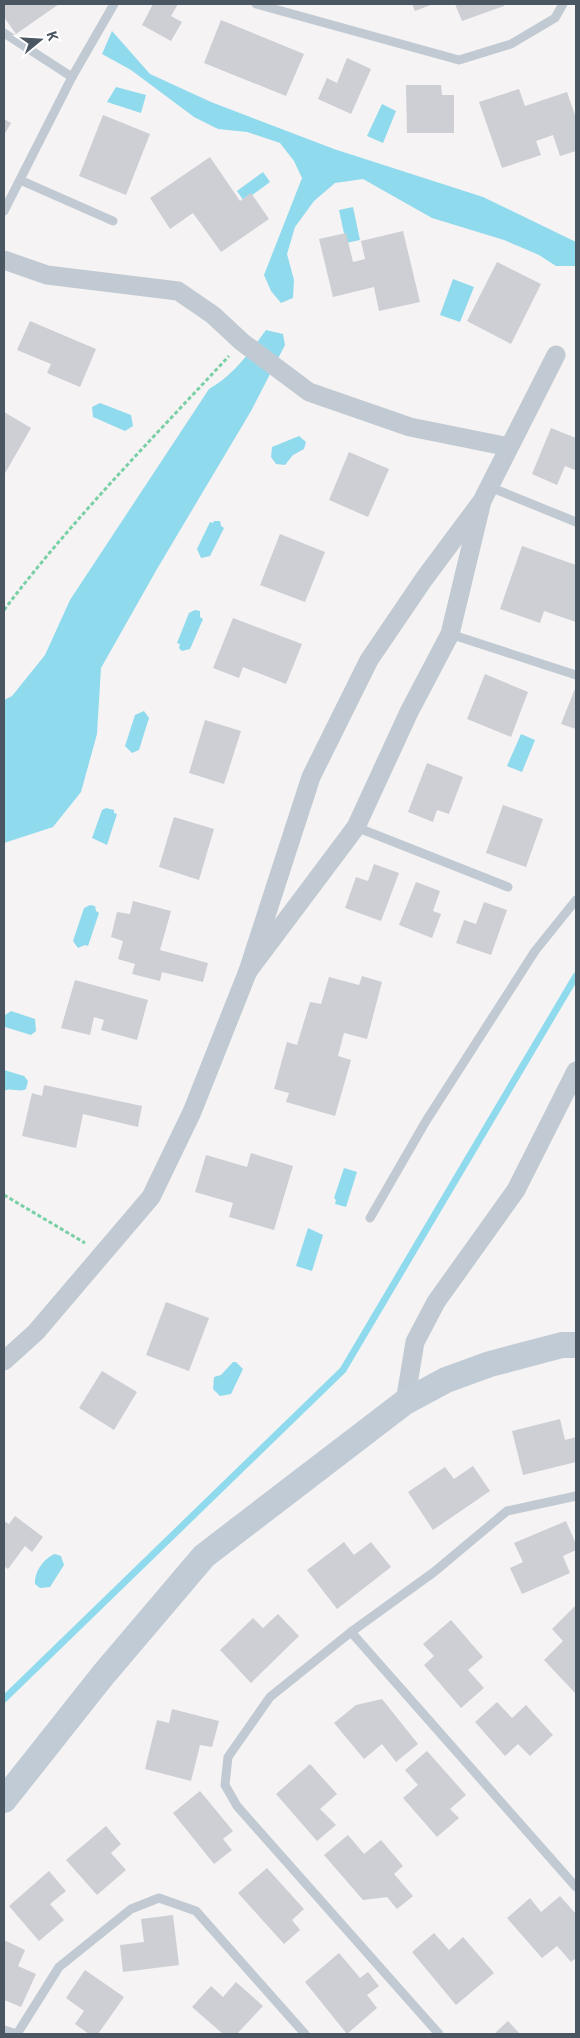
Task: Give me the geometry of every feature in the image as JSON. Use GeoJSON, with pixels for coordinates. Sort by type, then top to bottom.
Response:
{"type":"FeatureCollection","features":[{"type":"Feature","properties":{"kind":"street"},"geometry":{"type":"LineString","coordinates":[[4,260],[46,275],[178,291],[213,315],[242,342],[309,392],[410,426],[509,447]]}},
{"type":"Feature","properties":{"kind":"street"},"geometry":{"type":"LineString","coordinates":[[4,1361],[36,1332],[151,1197],[192,1112],[248,971],[311,777],[369,660],[424,579],[486,494],[556,355]]}},
{"type":"Feature","properties":{"kind":"street"},"geometry":{"type":"LineString","coordinates":[[248,971],[356,827],[409,712],[450,634],[486,494]]}},
{"type":"Feature","properties":{"kind":"street"},"geometry":{"type":"LineString","coordinates":[[405,1402],[415,1342],[436,1302],[516,1190],[576,1071]]}},
{"type":"Feature","properties":{"kind":"street"},"geometry":{"type":"LineString","coordinates":[[4,1800],[103,1675],[204,1556],[405,1402],[446,1380],[490,1364],[562,1345],[576,1345]]}},
{"type":"Feature","properties":{"kind":"lane"},"geometry":{"type":"LineString","coordinates":[[4,211],[72,77],[114,4]]}},
{"type":"Feature","properties":{"kind":"lane"},"geometry":{"type":"LineString","coordinates":[[256,4],[459,60],[511,44],[555,18],[563,4]]}},
{"type":"Feature","properties":{"kind":"lane"},"geometry":{"type":"LineString","coordinates":[[4,33],[72,77]]}},
{"type":"Feature","properties":{"kind":"lane"},"geometry":{"type":"LineString","coordinates":[[20,180],[113,221]]}},
{"type":"Feature","properties":{"kind":"lane"},"geometry":{"type":"LineString","coordinates":[[486,494],[576,522]]}},
{"type":"Feature","properties":{"kind":"lane"},"geometry":{"type":"LineString","coordinates":[[450,634],[576,675]]}},
{"type":"Feature","properties":{"kind":"lane"},"geometry":{"type":"LineString","coordinates":[[356,827],[508,887]]}},
{"type":"Feature","properties":{"kind":"lane"},"geometry":{"type":"LineString","coordinates":[[370,1218],[426,1120],[536,951],[576,900]]}},
{"type":"Feature","properties":{"kind":"lane"},"geometry":{"type":"LineString","coordinates":[[439,2034],[237,1806],[225,1785],[228,1757],[270,1697],[351,1632],[434,1572],[507,1511],[576,1496]]}},
{"type":"Feature","properties":{"kind":"lane"},"geometry":{"type":"LineString","coordinates":[[351,1632],[576,1887]]}},
{"type":"Feature","properties":{"kind":"lane"},"geometry":{"type":"LineString","coordinates":[[4,2030],[17,2034],[59,1967],[131,1908],[159,1898],[196,1910],[305,2034]]}},
{"type":"Feature","properties":{"kind":"path"},"geometry":{"type":"LineString","coordinates":[[4,610],[32,574],[122,471],[242,342]]}},
{"type":"Feature","properties":{"kind":"path"},"geometry":{"type":"LineString","coordinates":[[4,1195],[104,1253]]}},
{"type":"Feature","properties":{"kind":"water"},"geometry":{"type":"Polygon","coordinates":[[[112,31],[150,74],[211,102],[334,149],[483,197],[576,242],[576,266],[556,266],[539,255],[504,240],[432,218],[363,179],[335,183],[314,201],[295,227],[287,254],[294,280],[293,298],[281,303],[271,291],[264,275],[302,178],[294,161],[280,143],[247,132],[218,129],[194,117],[131,70],[102,54],[112,31]]]}},
{"type":"Feature","properties":{"kind":"water"},"geometry":{"type":"Polygon","coordinates":[[[116,87],[146,95],[141,113],[107,102],[116,87]]]}},
{"type":"Feature","properties":{"kind":"water"},"geometry":{"type":"Polygon","coordinates":[[[382,104],[396,111],[383,143],[367,136],[382,104]]]}},
{"type":"Feature","properties":{"kind":"water"},"geometry":{"type":"Polygon","coordinates":[[[263,172],[270,182],[244,201],[237,191],[263,172]]]}},
{"type":"Feature","properties":{"kind":"water"},"geometry":{"type":"Polygon","coordinates":[[[353,207],[360,240],[346,243],[339,210],[353,207]]]}},
{"type":"Feature","properties":{"kind":"water"},"geometry":{"type":"Polygon","coordinates":[[[453,279],[474,287],[460,322],[440,315],[453,279]]]}},
{"type":"Feature","properties":{"kind":"water"},"geometry":{"type":"Polygon","coordinates":[[[266,330],[283,334],[285,345],[251,411],[157,569],[101,668],[97,734],[81,792],[53,827],[4,843],[4,700],[12,696],[45,655],[70,600],[209,389],[234,370],[266,330]]]}},
{"type":"Feature","properties":{"kind":"water"},"geometry":{"type":"Polygon","coordinates":[[[100,403],[131,415],[133,426],[125,431],[93,417],[92,407],[100,403]]]}},
{"type":"Feature","properties":{"kind":"water"},"geometry":{"type":"Polygon","coordinates":[[[299,436],[306,442],[304,449],[293,455],[285,465],[276,464],[271,457],[272,447],[299,436]]]}},
{"type":"Feature","properties":{"kind":"water"},"geometry":{"type":"Polygon","coordinates":[[[214,521],[220,521],[221,526],[224,528],[210,556],[201,558],[197,549],[210,522],[213,523],[214,521]]]}},
{"type":"Feature","properties":{"kind":"water"},"geometry":{"type":"Polygon","coordinates":[[[195,610],[200,611],[200,617],[203,619],[190,649],[182,651],[179,648],[180,644],[177,643],[189,613],[195,610]]]}},
{"type":"Feature","properties":{"kind":"water"},"geometry":{"type":"Polygon","coordinates":[[[144,711],[149,718],[139,750],[132,753],[125,746],[135,715],[144,711]]]}},
{"type":"Feature","properties":{"kind":"water"},"geometry":{"type":"Polygon","coordinates":[[[521,734],[535,740],[522,772],[507,766],[521,734]]]}},
{"type":"Feature","properties":{"kind":"water"},"geometry":{"type":"Polygon","coordinates":[[[106,808],[114,810],[114,813],[117,814],[107,845],[92,838],[102,810],[106,808]]]}},
{"type":"Feature","properties":{"kind":"water"},"geometry":{"type":"Polygon","coordinates":[[[90,905],[95,906],[96,911],[99,913],[88,946],[85,945],[78,948],[73,941],[84,908],[90,905]]]}},
{"type":"Feature","properties":{"kind":"water"},"geometry":{"type":"Polygon","coordinates":[[[11,1011],[35,1019],[36,1031],[31,1035],[5,1027],[4,1016],[11,1011]]]}},
{"type":"Feature","properties":{"kind":"water"},"geometry":{"type":"Polygon","coordinates":[[[4,1070],[24,1076],[28,1081],[26,1089],[4,1091],[4,1070]]]}},
{"type":"Feature","properties":{"kind":"water"},"geometry":{"type":"Polygon","coordinates":[[[344,1168],[357,1172],[346,1207],[335,1204],[336,1200],[334,1198],[344,1168]]]}},
{"type":"Feature","properties":{"kind":"water"},"geometry":{"type":"Polygon","coordinates":[[[308,1228],[323,1235],[312,1271],[296,1266],[308,1228]]]}},
{"type":"Feature","properties":{"kind":"water"},"geometry":{"type":"Polygon","coordinates":[[[233,1362],[236,1362],[243,1369],[231,1394],[220,1396],[213,1389],[214,1377],[221,1375],[233,1362]]]}},
{"type":"Feature","properties":{"kind":"water"},"geometry":{"type":"Polygon","coordinates":[[[55,1554],[61,1556],[64,1565],[50,1587],[40,1588],[35,1584],[38,1570],[47,1559],[55,1554]]]}},
{"type":"Feature","properties":{"kind":"building"},"geometry":{"type":"Polygon","coordinates":[[[4,4],[59,4],[16,34],[4,17],[4,4]]]}},
{"type":"Feature","properties":{"kind":"building"},"geometry":{"type":"Polygon","coordinates":[[[153,4],[178,4],[171,16],[182,22],[171,41],[142,25],[153,4]]]}},
{"type":"Feature","properties":{"kind":"building"},"geometry":{"type":"Polygon","coordinates":[[[412,4],[433,4],[415,11],[412,4]]]}},
{"type":"Feature","properties":{"kind":"building"},"geometry":{"type":"Polygon","coordinates":[[[455,4],[503,4],[504,6],[462,21],[455,4]]]}},
{"type":"Feature","properties":{"kind":"building"},"geometry":{"type":"Polygon","coordinates":[[[221,20],[304,54],[286,96],[204,63],[221,20]]]}},
{"type":"Feature","properties":{"kind":"building"},"geometry":{"type":"Polygon","coordinates":[[[347,58],[371,69],[351,114],[318,99],[327,78],[337,83],[347,58]]]}},
{"type":"Feature","properties":{"kind":"building"},"geometry":{"type":"Polygon","coordinates":[[[406,85],[441,85],[442,95],[454,95],[454,133],[407,133],[406,85]]]}},
{"type":"Feature","properties":{"kind":"building"},"geometry":{"type":"Polygon","coordinates":[[[519,89],[525,106],[567,92],[576,118],[576,151],[560,156],[553,135],[536,141],[541,155],[502,168],[479,102],[519,89]]]}},
{"type":"Feature","properties":{"kind":"building"},"geometry":{"type":"Polygon","coordinates":[[[103,115],[150,134],[126,195],[79,176],[103,115]]]}},
{"type":"Feature","properties":{"kind":"building"},"geometry":{"type":"Polygon","coordinates":[[[4,119],[11,123],[4,135],[4,119]]]}},
{"type":"Feature","properties":{"kind":"building"},"geometry":{"type":"Polygon","coordinates":[[[210,157],[240,201],[251,193],[269,219],[221,252],[193,213],[170,229],[150,198],[210,157]]]}},
{"type":"Feature","properties":{"kind":"building"},"geometry":{"type":"Polygon","coordinates":[[[403,231],[420,302],[379,311],[374,287],[333,297],[319,239],[346,233],[353,262],[365,259],[361,241],[403,231]]]}},
{"type":"Feature","properties":{"kind":"building"},"geometry":{"type":"Polygon","coordinates":[[[497,262],[541,284],[511,344],[467,321],[497,262]]]}},
{"type":"Feature","properties":{"kind":"building"},"geometry":{"type":"Polygon","coordinates":[[[30,321],[96,349],[80,387],[47,373],[51,364],[17,350],[30,321]]]}},
{"type":"Feature","properties":{"kind":"building"},"geometry":{"type":"Polygon","coordinates":[[[4,412],[31,428],[4,475],[4,412]]]}},
{"type":"Feature","properties":{"kind":"building"},"geometry":{"type":"Polygon","coordinates":[[[551,428],[576,438],[575,470],[565,466],[557,485],[532,474],[551,428]]]}},
{"type":"Feature","properties":{"kind":"building"},"geometry":{"type":"Polygon","coordinates":[[[349,452],[389,469],[368,517],[329,500],[349,452]]]}},
{"type":"Feature","properties":{"kind":"building"},"geometry":{"type":"Polygon","coordinates":[[[280,534],[325,552],[305,602],[260,585],[280,534]]]}},
{"type":"Feature","properties":{"kind":"building"},"geometry":{"type":"Polygon","coordinates":[[[522,546],[576,565],[576,622],[544,611],[540,623],[500,609],[522,546]]]}},
{"type":"Feature","properties":{"kind":"building"},"geometry":{"type":"Polygon","coordinates":[[[233,618],[302,644],[286,684],[243,667],[239,678],[213,668],[233,618]]]}},
{"type":"Feature","properties":{"kind":"building"},"geometry":{"type":"Polygon","coordinates":[[[485,674],[528,692],[511,737],[467,719],[485,674]]]}},
{"type":"Feature","properties":{"kind":"building"},"geometry":{"type":"Polygon","coordinates":[[[576,686],[576,729],[561,724],[576,686]]]}},
{"type":"Feature","properties":{"kind":"building"},"geometry":{"type":"Polygon","coordinates":[[[205,720],[241,731],[224,784],[189,773],[205,720]]]}},
{"type":"Feature","properties":{"kind":"building"},"geometry":{"type":"Polygon","coordinates":[[[427,763],[463,777],[449,814],[437,810],[433,822],[408,812],[427,763]]]}},
{"type":"Feature","properties":{"kind":"building"},"geometry":{"type":"Polygon","coordinates":[[[503,805],[543,819],[526,867],[486,853],[503,805]]]}},
{"type":"Feature","properties":{"kind":"building"},"geometry":{"type":"Polygon","coordinates":[[[174,817],[214,829],[199,880],[159,867],[174,817]]]}},
{"type":"Feature","properties":{"kind":"building"},"geometry":{"type":"Polygon","coordinates":[[[374,864],[399,873],[381,921],[345,908],[356,877],[368,881],[374,864]]]}},
{"type":"Feature","properties":{"kind":"building"},"geometry":{"type":"Polygon","coordinates":[[[416,882],[440,891],[433,911],[441,914],[432,938],[399,925],[416,882]]]}},
{"type":"Feature","properties":{"kind":"building"},"geometry":{"type":"Polygon","coordinates":[[[133,901],[171,911],[160,950],[208,963],[203,982],[162,972],[160,981],[132,974],[135,964],[118,959],[123,941],[111,937],[117,912],[130,914],[133,901]]]}},
{"type":"Feature","properties":{"kind":"building"},"geometry":{"type":"Polygon","coordinates":[[[484,902],[507,910],[491,955],[456,943],[464,920],[476,924],[484,902]]]}},
{"type":"Feature","properties":{"kind":"building"},"geometry":{"type":"Polygon","coordinates":[[[362,976],[382,982],[367,1039],[344,1033],[338,1056],[351,1060],[335,1116],[286,1102],[289,1093],[274,1089],[287,1042],[297,1045],[310,1002],[321,1004],[329,977],[359,985],[362,976]]]}},
{"type":"Feature","properties":{"kind":"building"},"geometry":{"type":"Polygon","coordinates":[[[75,980],[148,1000],[137,1040],[101,1030],[104,1020],[94,1017],[90,1035],[61,1028],[75,980]]]}},
{"type":"Feature","properties":{"kind":"building"},"geometry":{"type":"Polygon","coordinates":[[[44,1085],[142,1106],[138,1127],[83,1114],[76,1148],[22,1136],[32,1093],[42,1096],[44,1085]]]}},
{"type":"Feature","properties":{"kind":"building"},"geometry":{"type":"Polygon","coordinates":[[[251,1153],[293,1166],[274,1230],[229,1217],[233,1203],[195,1192],[206,1155],[247,1167],[251,1153]]]}},
{"type":"Feature","properties":{"kind":"building"},"geometry":{"type":"Polygon","coordinates":[[[166,1302],[209,1318],[189,1371],[146,1355],[166,1302]]]}},
{"type":"Feature","properties":{"kind":"building"},"geometry":{"type":"Polygon","coordinates":[[[102,1371],[137,1392],[114,1430],[79,1408],[102,1371]]]}},
{"type":"Feature","properties":{"kind":"building"},"geometry":{"type":"Polygon","coordinates":[[[560,1419],[565,1440],[576,1437],[576,1462],[523,1475],[512,1431],[560,1419]]]}},
{"type":"Feature","properties":{"kind":"building"},"geometry":{"type":"Polygon","coordinates":[[[473,1466],[490,1491],[433,1530],[408,1492],[445,1467],[454,1479],[473,1466]]]}},
{"type":"Feature","properties":{"kind":"building"},"geometry":{"type":"Polygon","coordinates":[[[15,1516],[43,1537],[32,1552],[25,1546],[8,1569],[4,1566],[4,1521],[9,1524],[15,1516]]]}},
{"type":"Feature","properties":{"kind":"building"},"geometry":{"type":"Polygon","coordinates":[[[566,1521],[576,1544],[576,1550],[563,1556],[570,1573],[522,1594],[510,1568],[523,1562],[514,1543],[566,1521]]]}},
{"type":"Feature","properties":{"kind":"building"},"geometry":{"type":"Polygon","coordinates":[[[344,1542],[354,1555],[371,1542],[391,1567],[337,1609],[307,1570],[344,1542]]]}},
{"type":"Feature","properties":{"kind":"building"},"geometry":{"type":"Polygon","coordinates":[[[576,1605],[576,1694],[544,1660],[563,1641],[552,1629],[576,1605]]]}},
{"type":"Feature","properties":{"kind":"building"},"geometry":{"type":"Polygon","coordinates":[[[278,1614],[299,1636],[251,1683],[220,1650],[253,1618],[263,1628],[278,1614]]]}},
{"type":"Feature","properties":{"kind":"building"},"geometry":{"type":"Polygon","coordinates":[[[451,1620],[483,1657],[468,1670],[484,1688],[461,1708],[424,1665],[434,1656],[423,1644],[451,1620]]]}},
{"type":"Feature","properties":{"kind":"building"},"geometry":{"type":"Polygon","coordinates":[[[382,1699],[418,1744],[396,1762],[382,1744],[364,1759],[334,1723],[356,1705],[382,1699]]]}},
{"type":"Feature","properties":{"kind":"building"},"geometry":{"type":"Polygon","coordinates":[[[497,1702],[512,1718],[526,1705],[553,1735],[530,1756],[518,1744],[505,1756],[475,1722],[497,1702]]]}},
{"type":"Feature","properties":{"kind":"building"},"geometry":{"type":"Polygon","coordinates":[[[172,1709],[219,1721],[212,1747],[200,1745],[191,1781],[145,1769],[157,1720],[169,1723],[172,1709]]]}},
{"type":"Feature","properties":{"kind":"building"},"geometry":{"type":"Polygon","coordinates":[[[427,1751],[466,1795],[450,1809],[459,1818],[437,1837],[403,1798],[418,1785],[405,1770],[427,1751]]]}},
{"type":"Feature","properties":{"kind":"building"},"geometry":{"type":"Polygon","coordinates":[[[310,1764],[337,1794],[320,1809],[336,1825],[317,1841],[276,1794],[310,1764]]]}},
{"type":"Feature","properties":{"kind":"building"},"geometry":{"type":"Polygon","coordinates":[[[200,1791],[233,1831],[223,1839],[232,1850],[214,1864],[173,1813],[200,1791]]]}},
{"type":"Feature","properties":{"kind":"building"},"geometry":{"type":"Polygon","coordinates":[[[106,1826],[121,1844],[111,1853],[126,1870],[97,1895],[66,1860],[106,1826]]]}},
{"type":"Feature","properties":{"kind":"building"},"geometry":{"type":"Polygon","coordinates":[[[348,1835],[364,1854],[381,1840],[403,1866],[394,1874],[413,1896],[397,1909],[387,1897],[363,1900],[324,1855],[348,1835]]]}},
{"type":"Feature","properties":{"kind":"building"},"geometry":{"type":"Polygon","coordinates":[[[267,1868],[304,1909],[292,1920],[300,1930],[284,1944],[238,1893],[267,1868]]]}},
{"type":"Feature","properties":{"kind":"building"},"geometry":{"type":"Polygon","coordinates":[[[49,1871],[66,1891],[50,1904],[64,1920],[39,1941],[9,1906],[49,1871]]]}},
{"type":"Feature","properties":{"kind":"building"},"geometry":{"type":"Polygon","coordinates":[[[560,1896],[576,1914],[576,1958],[571,1962],[557,1946],[542,1958],[507,1918],[530,1898],[541,1912],[560,1896]]]}},
{"type":"Feature","properties":{"kind":"building"},"geometry":{"type":"Polygon","coordinates":[[[173,1915],[179,1965],[123,1972],[120,1945],[144,1942],[141,1919],[173,1915]]]}},
{"type":"Feature","properties":{"kind":"building"},"geometry":{"type":"Polygon","coordinates":[[[434,1933],[449,1950],[463,1937],[494,1973],[456,2005],[412,1952],[434,1933]]]}},
{"type":"Feature","properties":{"kind":"building"},"geometry":{"type":"Polygon","coordinates":[[[4,1940],[25,1950],[18,1966],[36,1974],[21,2007],[4,2000],[4,1940]]]}},
{"type":"Feature","properties":{"kind":"building"},"geometry":{"type":"Polygon","coordinates":[[[339,1953],[360,1978],[368,1972],[379,1986],[367,1995],[377,2008],[347,2034],[305,1982],[339,1953]]]}},
{"type":"Feature","properties":{"kind":"building"},"geometry":{"type":"Polygon","coordinates":[[[85,1970],[124,1997],[98,2034],[89,2034],[75,2024],[84,2011],[66,1998],[85,1970]]]}},
{"type":"Feature","properties":{"kind":"building"},"geometry":{"type":"Polygon","coordinates":[[[236,1982],[263,2006],[237,2034],[223,2034],[192,2007],[211,1986],[223,1997],[236,1982]]]}},
{"type":"Feature","properties":{"kind":"building"},"geometry":{"type":"Polygon","coordinates":[[[508,2021],[520,2034],[494,2034],[508,2021]]]}},
{"type":"Feature","properties":{"kind":"waterway"},"geometry":{"type":"LineString","coordinates":[[4,1699],[343,1370],[576,976]]}}]}
